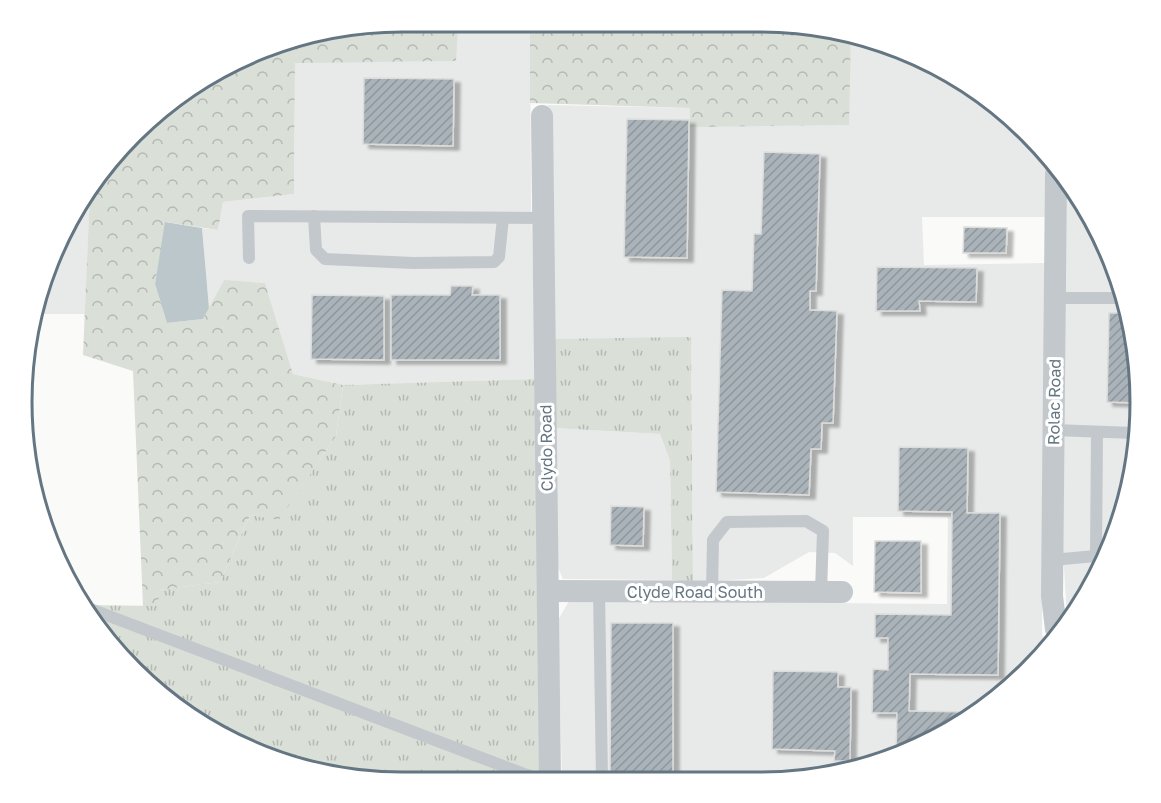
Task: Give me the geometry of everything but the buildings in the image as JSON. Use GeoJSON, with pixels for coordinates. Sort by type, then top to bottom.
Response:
{"type":"FeatureCollection","features":[{"type":"Feature","properties":{"kind":"street","name":"Clydo Road"},"geometry":{"type":"LineString","coordinates":[[542,116],[550,772]]}},
{"type":"Feature","properties":{"kind":"street","name":"Rolac Road"},"geometry":{"type":"LineString","coordinates":[[1055,624],[1052,596],[1052,560],[1056,180]]}},
{"type":"Feature","properties":{"kind":"street","name":"Clyde Road South"},"geometry":{"type":"LineString","coordinates":[[548,591],[832,592]]}},
{"type":"Feature","properties":{"kind":"lane"},"geometry":{"type":"LineString","coordinates":[[249,258],[248,216],[543,218]]}},
{"type":"Feature","properties":{"kind":"lane"},"geometry":{"type":"LineString","coordinates":[[314,216],[316,250],[325,260],[413,263],[494,262],[499,257],[503,218]]}},
{"type":"Feature","properties":{"kind":"lane"},"geometry":{"type":"LineString","coordinates":[[1056,298],[1115,298]]}},
{"type":"Feature","properties":{"kind":"lane"},"geometry":{"type":"LineString","coordinates":[[1054,430],[1128,433]]}},
{"type":"Feature","properties":{"kind":"lane"},"geometry":{"type":"LineString","coordinates":[[1097,433],[1101,544]]}},
{"type":"Feature","properties":{"kind":"lane"},"geometry":{"type":"LineString","coordinates":[[712,592],[713,540],[727,522],[806,521],[823,531],[832,592]]}},
{"type":"Feature","properties":{"kind":"lane"},"geometry":{"type":"LineString","coordinates":[[1052,560],[1095,556]]}},
{"type":"Feature","properties":{"kind":"lane"},"geometry":{"type":"LineString","coordinates":[[599,591],[602,772]]}},
{"type":"Feature","properties":{"kind":"lane"},"geometry":{"type":"LineString","coordinates":[[97,612],[519,772]]}},
{"type":"Feature","properties":{"kind":"shaded area"},"geometry":{"type":"Polygon","coordinates":[[[457,32],[530,32],[531,203],[536,379],[343,385],[293,374],[265,283],[224,281],[209,308],[202,228],[218,230],[223,202],[294,194],[295,62],[455,61],[457,32]]]}},
{"type":"Feature","properties":{"kind":"shaded area"},"geometry":{"type":"Polygon","coordinates":[[[851,43],[901,60],[945,81],[1003,123],[1048,170],[1047,217],[922,217],[924,265],[1046,263],[1042,587],[1044,638],[1003,680],[965,709],[901,743],[855,759],[784,771],[562,772],[558,620],[569,601],[947,604],[948,517],[853,517],[853,566],[835,553],[809,552],[764,578],[693,582],[691,338],[554,339],[548,105],[691,108],[690,126],[848,125],[851,43]]]}},
{"type":"Feature","properties":{"kind":"shaded area"},"geometry":{"type":"Polygon","coordinates":[[[1066,194],[1091,238],[1110,283],[1122,329],[1130,402],[1122,474],[1110,520],[1091,565],[1067,608],[1062,537],[1066,194]]]}},
{"type":"Feature","properties":{"kind":"shaded area"},"geometry":{"type":"Polygon","coordinates":[[[90,203],[85,314],[42,314],[60,260],[90,203]]]}},
{"type":"Feature","properties":{"kind":"shaded area"},"geometry":{"type":"Polygon","coordinates":[[[165,222],[202,228],[209,308],[203,319],[167,323],[155,284],[165,222]]]}},
{"type":"Feature","properties":{"kind":"shaded area"},"geometry":{"type":"Polygon","coordinates":[[[553,428],[660,434],[670,461],[672,580],[563,579],[556,563],[553,428]]]}},
{"type":"Feature","properties":{"kind":"green space"},"geometry":{"type":"Polygon","coordinates":[[[377,32],[458,32],[456,61],[295,63],[294,194],[223,202],[218,230],[166,222],[155,284],[167,323],[203,319],[224,280],[265,283],[293,374],[343,385],[336,436],[279,520],[250,515],[220,582],[159,590],[158,606],[143,606],[133,371],[83,355],[89,203],[123,158],[158,123],[216,81],[260,60],[306,44],[377,32]]]}},
{"type":"Feature","properties":{"kind":"green space"},"geometry":{"type":"Polygon","coordinates":[[[530,32],[784,32],[851,43],[849,125],[690,127],[690,108],[530,103],[530,32]]]}},
{"type":"Feature","properties":{"kind":"green space"},"geometry":{"type":"Polygon","coordinates":[[[691,337],[693,582],[672,580],[670,461],[660,434],[554,428],[554,339],[691,337]]]}},
{"type":"Feature","properties":{"kind":"green space"},"geometry":{"type":"Polygon","coordinates":[[[536,379],[545,772],[377,771],[329,764],[283,752],[216,722],[176,695],[123,645],[93,605],[158,606],[158,590],[220,582],[250,515],[279,519],[336,436],[343,385],[536,379]]]}}]}
